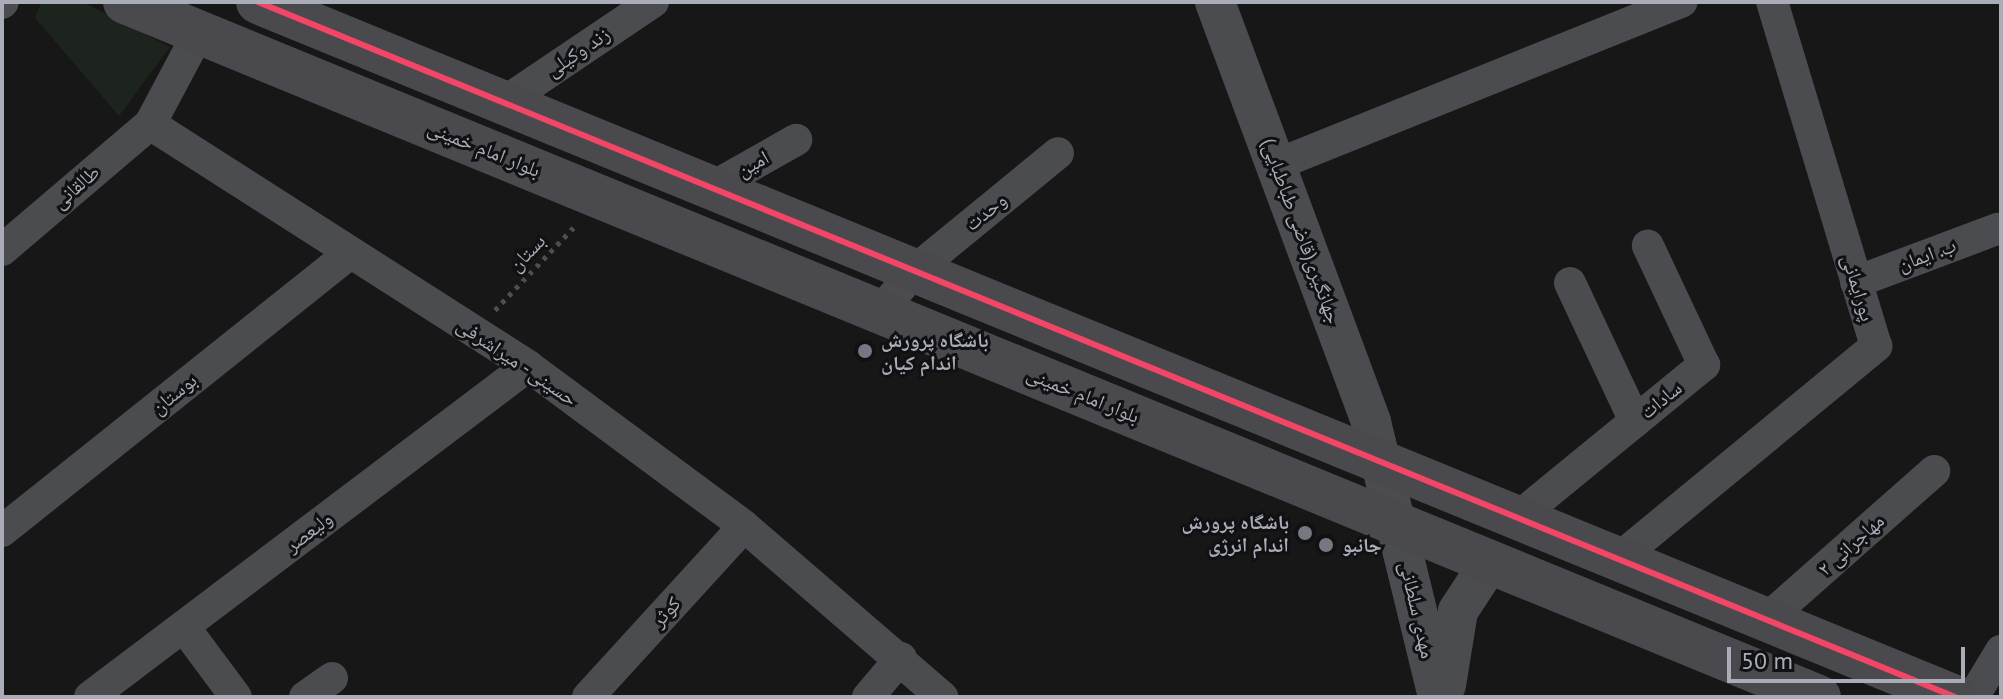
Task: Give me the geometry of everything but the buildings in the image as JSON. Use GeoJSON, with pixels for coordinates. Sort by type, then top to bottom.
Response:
{"type":"FeatureCollection","features":[{"type":"Feature","properties":{"kind":"main road","name":"بلوار امام خمینی"},"geometry":{"type":"LineString","coordinates":[[125,2],[1819,697]]}},
{"type":"Feature","properties":{"kind":"main road"},"geometry":{"type":"LineString","coordinates":[[273,5],[503,103],[1955,697]]}},
{"type":"Feature","properties":{"kind":"street","name":"جهانگیری(قاضی طباطبایی)"},"geometry":{"type":"LineString","coordinates":[[1215,2],[1278,164],[1380,462],[1397,524]]}},
{"type":"Feature","properties":{"kind":"street"},"geometry":{"type":"LineString","coordinates":[[1278,164],[1682,2]]}},
{"type":"Feature","properties":{"kind":"street","name":"پورایمانی"},"geometry":{"type":"LineString","coordinates":[[1618,559],[1876,346],[1772,2]]}},
{"type":"Feature","properties":{"kind":"street","name":"زند وکیلی"},"geometry":{"type":"LineString","coordinates":[[503,103],[634,7]]}},
{"type":"Feature","properties":{"kind":"street"},"geometry":{"type":"LineString","coordinates":[[150,124],[199,32]]}},
{"type":"Feature","properties":{"kind":"street","name":"طالقانی"},"geometry":{"type":"LineString","coordinates":[[2,250],[150,124]]}},
{"type":"Feature","properties":{"kind":"street","name":"حسینی - میراشرفی"},"geometry":{"type":"LineString","coordinates":[[150,124],[347,256],[528,366],[744,526],[901,658],[942,697]]}},
{"type":"Feature","properties":{"kind":"street","name":"امین"},"geometry":{"type":"LineString","coordinates":[[711,188],[796,140]]}},
{"type":"Feature","properties":{"kind":"street","name":"وحدت"},"geometry":{"type":"LineString","coordinates":[[880,312],[914,271],[1058,153]]}},
{"type":"Feature","properties":{"kind":"street","name":"ب. ایمان"},"geometry":{"type":"LineString","coordinates":[[1856,282],[1997,229]]}},
{"type":"Feature","properties":{"kind":"street","name":"سادات"},"geometry":{"type":"LineString","coordinates":[[1517,518],[1704,365],[1648,246]]}},
{"type":"Feature","properties":{"kind":"street","name":"بوستان"},"geometry":{"type":"LineString","coordinates":[[2,531],[347,256]]}},
{"type":"Feature","properties":{"kind":"street"},"geometry":{"type":"LineString","coordinates":[[1570,283],[1635,421]]}},
{"type":"Feature","properties":{"kind":"street","name":"ولیعصر"},"geometry":{"type":"LineString","coordinates":[[90,697],[528,366]]}},
{"type":"Feature","properties":{"kind":"street","name":"مهاجرانی ۲"},"geometry":{"type":"LineString","coordinates":[[1768,618],[1934,471]]}},
{"type":"Feature","properties":{"kind":"street","name":"مهدی سلطانی"},"geometry":{"type":"LineString","coordinates":[[1397,524],[1438,697]]}},
{"type":"Feature","properties":{"kind":"street","name":"کوثر"},"geometry":{"type":"LineString","coordinates":[[588,697],[744,526]]}},
{"type":"Feature","properties":{"kind":"street"},"geometry":{"type":"LineString","coordinates":[[1447,697],[1449,638],[1490,562]]}},
{"type":"Feature","properties":{"kind":"street"},"geometry":{"type":"LineString","coordinates":[[184,627],[236,697]]}},
{"type":"Feature","properties":{"kind":"street"},"geometry":{"type":"LineString","coordinates":[[1973,697],[2001,651]]}},
{"type":"Feature","properties":{"kind":"street"},"geometry":{"type":"LineString","coordinates":[[868,697],[901,658]]}},
{"type":"Feature","properties":{"kind":"street"},"geometry":{"type":"LineString","coordinates":[[305,697],[332,678]]}},
{"type":"Feature","properties":{"kind":"path","name":"بستان"},"geometry":{"type":"LineString","coordinates":[[475,331],[602,198]]}},
{"type":"Feature","properties":{"kind":"shaded area"},"geometry":{"type":"Polygon","coordinates":[[[41,2],[83,2],[170,47],[119,116],[35,18],[41,2]]]}},
{"type":"Feature","properties":{"kind":"transit line"},"geometry":{"type":"LineString","coordinates":[[258,2],[1955,697]]}},
{"type":"Feature","properties":{"kind":"place","name":"باشگاه پرورش اندام کیان"},"geometry":{"type":"Point","coordinates":[865,351]}},
{"type":"Feature","properties":{"kind":"place","name":"باشگاه پرورش اندام انرژی"},"geometry":{"type":"Point","coordinates":[1305,533]}},
{"type":"Feature","properties":{"kind":"place","name":"جانبو"},"geometry":{"type":"Point","coordinates":[1326,545]}}]}
